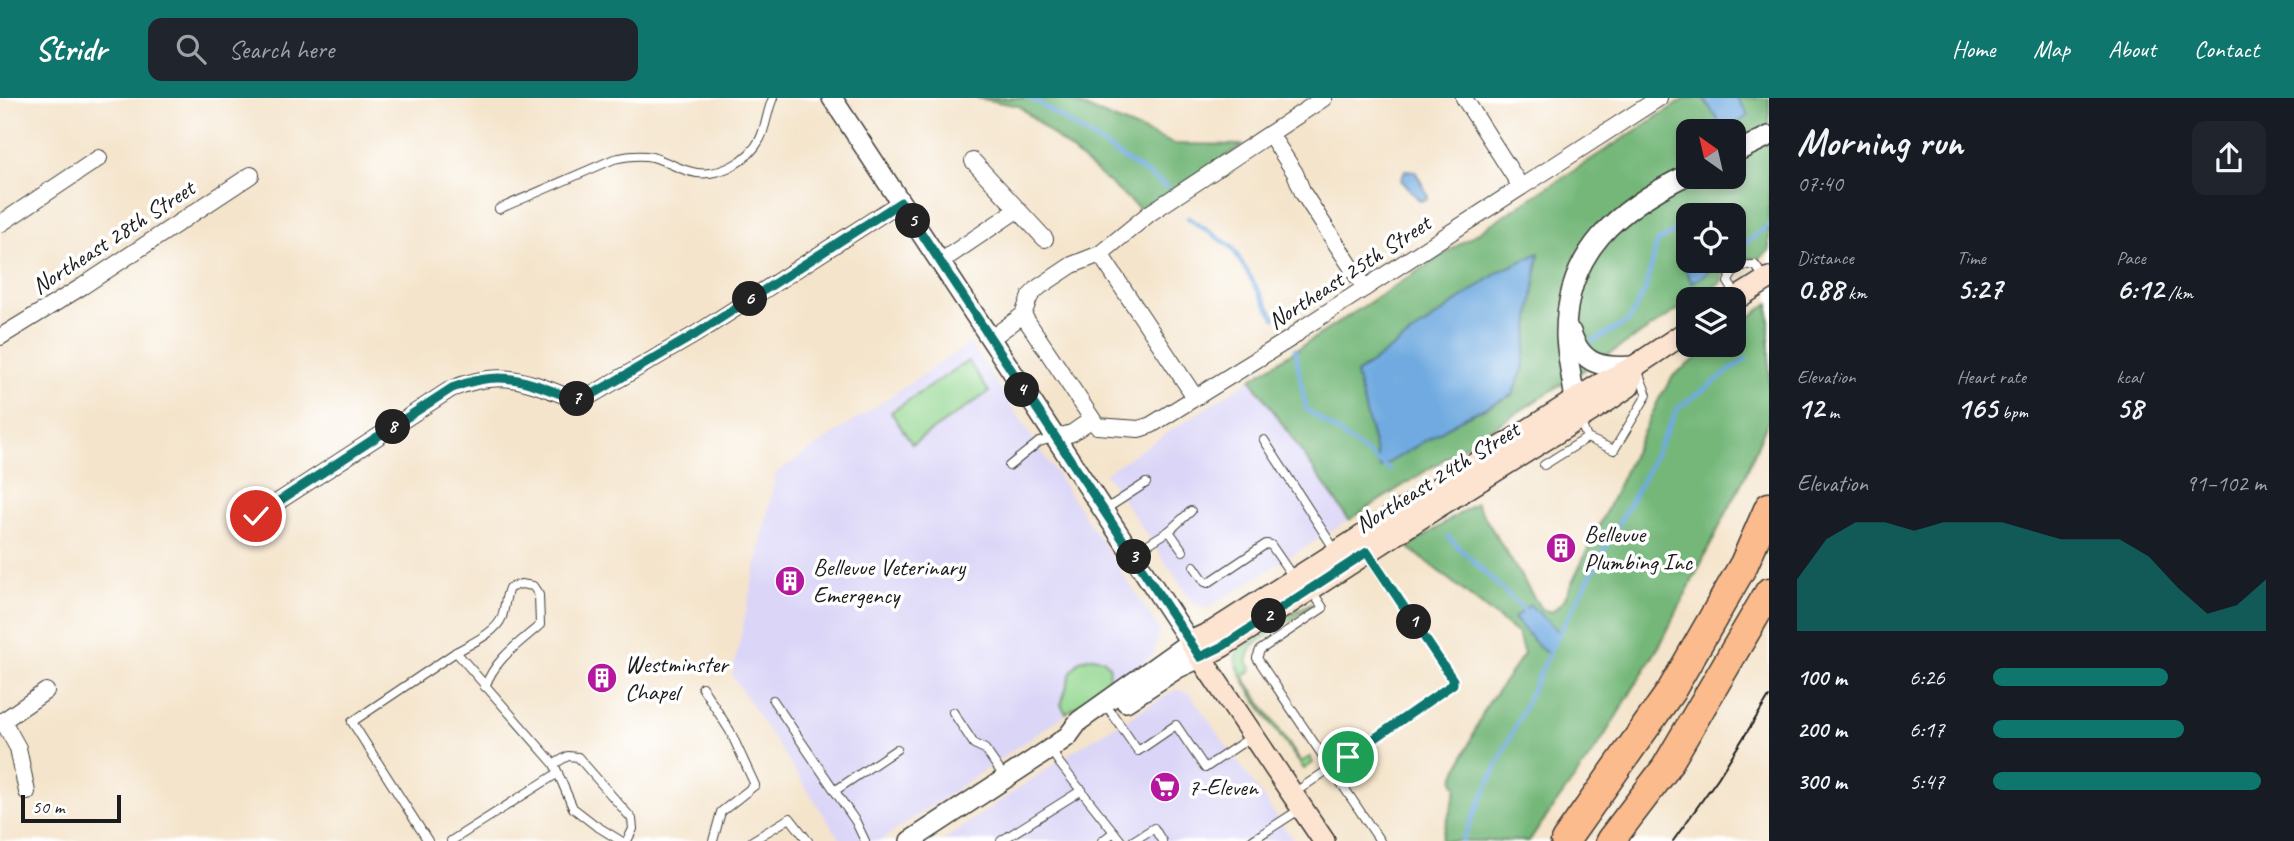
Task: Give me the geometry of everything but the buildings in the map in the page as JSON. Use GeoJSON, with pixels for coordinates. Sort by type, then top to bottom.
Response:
{"type":"FeatureCollection","features":[{"type":"Feature","properties":{"kind":"highway"},"geometry":{"type":"LineString","coordinates":[[1565,841],[1671,691],[1744,564],[1769,507]]}},
{"type":"Feature","properties":{"kind":"highway"},"geometry":{"type":"LineString","coordinates":[[1610,841],[1665,769],[1769,593]]}},
{"type":"Feature","properties":{"kind":"main road"},"geometry":{"type":"LineString","coordinates":[[1746,293],[1768,279]]}},
{"type":"Feature","properties":{"kind":"main road","name":"Northeast 24th Street"},"geometry":{"type":"LineString","coordinates":[[1195,650],[1223,646],[1303,584],[1367,552],[1580,419],[1629,386],[1635,366],[1676,339]]}},
{"type":"Feature","properties":{"kind":"main road"},"geometry":{"type":"LineString","coordinates":[[1303,584],[1337,552],[1580,419]]}},
{"type":"Feature","properties":{"kind":"main road"},"geometry":{"type":"LineString","coordinates":[[1195,650],[1324,841]]}},
{"type":"Feature","properties":{"kind":"street"},"geometry":{"type":"LineString","coordinates":[[832,98],[1195,650],[1178,668],[1111,712],[1068,736]]}},
{"type":"Feature","properties":{"kind":"street"},"geometry":{"type":"LineString","coordinates":[[990,339],[1023,315],[1030,296],[1039,287],[1072,265],[1100,254],[1150,213],[1324,98]]}},
{"type":"Feature","properties":{"kind":"street"},"geometry":{"type":"LineString","coordinates":[[1464,98],[1521,187]]}},
{"type":"Feature","properties":{"kind":"street","name":"Northeast 25th Street"},"geometry":{"type":"LineString","coordinates":[[1092,419],[1097,426],[1139,429],[1151,425],[1276,348],[1659,98]]}},
{"type":"Feature","properties":{"kind":"street"},"geometry":{"type":"LineString","coordinates":[[1270,134],[1295,173],[1303,193],[1365,288]]}},
{"type":"Feature","properties":{"kind":"street"},"geometry":{"type":"LineString","coordinates":[[1746,147],[1769,136]]}},
{"type":"Feature","properties":{"kind":"street"},"geometry":{"type":"LineString","coordinates":[[0,224],[99,158]]}},
{"type":"Feature","properties":{"kind":"street"},"geometry":{"type":"LineString","coordinates":[[973,161],[1045,239]]}},
{"type":"Feature","properties":{"kind":"street","name":"Northeast 28th Street"},"geometry":{"type":"LineString","coordinates":[[0,337],[83,286],[251,175]]}},
{"type":"Feature","properties":{"kind":"street"},"geometry":{"type":"LineString","coordinates":[[1580,419],[1566,335],[1571,296],[1581,266],[1596,240],[1614,220],[1676,182]]}},
{"type":"Feature","properties":{"kind":"street"},"geometry":{"type":"LineString","coordinates":[[256,516],[452,388],[472,380],[516,378],[583,400],[696,334],[901,202]]}},
{"type":"Feature","properties":{"kind":"street"},"geometry":{"type":"LineString","coordinates":[[940,262],[1017,210]]}},
{"type":"Feature","properties":{"kind":"street"},"geometry":{"type":"LineString","coordinates":[[1100,254],[1195,397]]}},
{"type":"Feature","properties":{"kind":"street"},"geometry":{"type":"LineString","coordinates":[[1023,315],[1092,419],[1072,433],[1055,438]]}},
{"type":"Feature","properties":{"kind":"street"},"geometry":{"type":"LineString","coordinates":[[1568,321],[1576,345],[1589,360],[1602,366],[1635,366]]}},
{"type":"Feature","properties":{"kind":"street","name":"Northeast 24th Street"},"geometry":{"type":"LineString","coordinates":[[910,841],[1068,736],[1079,721],[1195,650]]}},
{"type":"Feature","properties":{"kind":"street"},"geometry":{"type":"LineString","coordinates":[[27,792],[18,748],[2,722],[46,691]]}},
{"type":"Feature","properties":{"kind":"lane"},"geometry":{"type":"LineString","coordinates":[[499,209],[614,159],[631,155],[652,157],[698,173],[719,172],[740,162],[753,150],[762,136],[773,98]]}},
{"type":"Feature","properties":{"kind":"lane"},"geometry":{"type":"LineString","coordinates":[[1544,466],[1580,419],[1614,450],[1647,395],[1635,366]]}},
{"type":"Feature","properties":{"kind":"lane"},"geometry":{"type":"LineString","coordinates":[[1009,466],[1039,442],[1055,438]]}},
{"type":"Feature","properties":{"kind":"lane"},"geometry":{"type":"LineString","coordinates":[[1264,440],[1337,552]]}},
{"type":"Feature","properties":{"kind":"lane"},"geometry":{"type":"LineString","coordinates":[[1103,511],[1146,483]]}},
{"type":"Feature","properties":{"kind":"lane"},"geometry":{"type":"LineString","coordinates":[[1132,555],[1169,531],[1191,511]]}},
{"type":"Feature","properties":{"kind":"lane"},"geometry":{"type":"LineString","coordinates":[[1169,531],[1183,551]]}},
{"type":"Feature","properties":{"kind":"lane"},"geometry":{"type":"LineString","coordinates":[[1194,566],[1208,583],[1266,544],[1271,545],[1323,608],[1260,650],[1256,659],[1380,841]]}},
{"type":"Feature","properties":{"kind":"lane"},"geometry":{"type":"LineString","coordinates":[[1251,841],[1264,838],[1331,768],[1453,684],[1453,680],[1367,552]]}},
{"type":"Feature","properties":{"kind":"lane"},"geometry":{"type":"LineString","coordinates":[[428,841],[352,722],[488,633],[501,618],[509,588],[521,584],[533,586],[539,595],[540,625],[502,658],[490,673],[485,687]]}},
{"type":"Feature","properties":{"kind":"lane"},"geometry":{"type":"LineString","coordinates":[[456,652],[554,764],[573,808],[621,841]]}},
{"type":"Feature","properties":{"kind":"lane"},"geometry":{"type":"LineString","coordinates":[[702,687],[730,731],[755,785],[721,812],[713,841]]}},
{"type":"Feature","properties":{"kind":"lane"},"geometry":{"type":"LineString","coordinates":[[774,700],[836,790],[865,841]]}},
{"type":"Feature","properties":{"kind":"lane"},"geometry":{"type":"LineString","coordinates":[[953,712],[975,744],[985,749],[1005,778]]}},
{"type":"Feature","properties":{"kind":"lane"},"geometry":{"type":"LineString","coordinates":[[1111,712],[1138,751],[1176,725],[1205,768],[1252,736]]}},
{"type":"Feature","properties":{"kind":"lane"},"geometry":{"type":"LineString","coordinates":[[1050,748],[1121,841]]}},
{"type":"Feature","properties":{"kind":"lane"},"geometry":{"type":"LineString","coordinates":[[836,790],[897,749]]}},
{"type":"Feature","properties":{"kind":"lane"},"geometry":{"type":"LineString","coordinates":[[554,764],[568,756],[578,757],[632,819],[632,829],[627,841]]}},
{"type":"Feature","properties":{"kind":"lane"},"geometry":{"type":"LineString","coordinates":[[451,841],[558,774]]}},
{"type":"Feature","properties":{"kind":"lane"},"geometry":{"type":"LineString","coordinates":[[1001,841],[1082,790]]}},
{"type":"Feature","properties":{"kind":"lane"},"geometry":{"type":"LineString","coordinates":[[752,841],[790,818],[807,841]]}},
{"type":"Feature","properties":{"kind":"lane"},"geometry":{"type":"LineString","coordinates":[[1133,841],[1154,828],[1162,841]]}},
{"type":"Feature","properties":{"kind":"lane"},"geometry":{"type":"LineString","coordinates":[[1102,841],[1114,832]]}},
{"type":"Feature","properties":{"kind":"shaded area"},"geometry":{"type":"Polygon","coordinates":[[[970,343],[1160,630],[1154,654],[880,841],[841,841],[732,676],[776,473],[970,343]]]}},
{"type":"Feature","properties":{"kind":"shaded area"},"geometry":{"type":"Polygon","coordinates":[[[1251,379],[1349,520],[1206,609],[1193,603],[1105,473],[1251,379]]]}},
{"type":"Feature","properties":{"kind":"shaded area"},"geometry":{"type":"Polygon","coordinates":[[[1177,689],[1190,694],[1294,841],[942,841],[1073,751],[1177,689]]]}},
{"type":"Feature","properties":{"kind":"green space"},"geometry":{"type":"Polygon","coordinates":[[[977,98],[1063,98],[1174,144],[1243,145],[1142,211],[1019,106],[977,98]]]}},
{"type":"Feature","properties":{"kind":"green space"},"geometry":{"type":"Polygon","coordinates":[[[1686,98],[1769,98],[1769,251],[1758,259],[1746,257],[1746,203],[1676,203],[1676,273],[1723,273],[1721,282],[1713,287],[1676,287],[1676,311],[1349,520],[1251,379],[1686,98]],[[1538,254],[1500,271],[1356,374],[1380,467],[1465,417],[1512,395],[1523,370],[1538,254]]]}},
{"type":"Feature","properties":{"kind":"green space"},"geometry":{"type":"Polygon","coordinates":[[[1769,303],[1769,418],[1745,476],[1661,643],[1600,743],[1529,841],[1441,841],[1457,788],[1453,780],[1485,708],[1524,654],[1518,634],[1408,547],[1476,503],[1541,609],[1552,612],[1564,600],[1660,397],[1674,375],[1698,357],[1746,357],[1746,320],[1769,303]]]}},
{"type":"Feature","properties":{"kind":"green space"},"geometry":{"type":"Polygon","coordinates":[[[968,361],[989,392],[912,444],[891,412],[968,361]]]}},
{"type":"Feature","properties":{"kind":"green space"},"geometry":{"type":"Polygon","coordinates":[[[1311,603],[1311,606],[1252,646],[1247,661],[1252,670],[1243,676],[1301,762],[1310,757],[1313,763],[1304,769],[1252,694],[1242,677],[1236,655],[1258,635],[1311,603]]]}},
{"type":"Feature","properties":{"kind":"green space"},"geometry":{"type":"Polygon","coordinates":[[[1094,657],[1105,660],[1110,668],[1108,685],[1066,713],[1061,705],[1071,672],[1080,660],[1094,657]]]}},
{"type":"Feature","properties":{"kind":"water"},"geometry":{"type":"Polygon","coordinates":[[[1703,98],[1737,98],[1749,115],[1743,119],[1718,119],[1703,98]]]}},
{"type":"Feature","properties":{"kind":"water"},"geometry":{"type":"Polygon","coordinates":[[[1405,170],[1415,171],[1428,195],[1427,199],[1420,201],[1401,180],[1405,170]]]}},
{"type":"Feature","properties":{"kind":"water"},"geometry":{"type":"Polygon","coordinates":[[[1539,253],[1523,370],[1512,395],[1465,417],[1380,468],[1356,374],[1500,271],[1539,253]]]}},
{"type":"Feature","properties":{"kind":"water"},"geometry":{"type":"Polygon","coordinates":[[[1687,273],[1707,273],[1692,283],[1687,273]]]}},
{"type":"Feature","properties":{"kind":"water"},"geometry":{"type":"Polygon","coordinates":[[[1530,605],[1559,632],[1549,654],[1540,648],[1514,618],[1530,605]]]}},
{"type":"Feature","properties":{"kind":"waterway"},"geometry":{"type":"LineString","coordinates":[[1027,98],[1036,101],[1167,187]]}},
{"type":"Feature","properties":{"kind":"waterway"},"geometry":{"type":"LineString","coordinates":[[1188,218],[1232,247],[1275,318]]}},
{"type":"Feature","properties":{"kind":"waterway"},"geometry":{"type":"LineString","coordinates":[[1746,242],[1769,225]]}},
{"type":"Feature","properties":{"kind":"waterway"},"geometry":{"type":"LineString","coordinates":[[1592,342],[1629,321],[1646,288],[1657,242],[1676,231]]}},
{"type":"Feature","properties":{"kind":"waterway"},"geometry":{"type":"LineString","coordinates":[[1295,349],[1306,409],[1390,470]]}},
{"type":"Feature","properties":{"kind":"waterway"},"geometry":{"type":"LineString","coordinates":[[1555,641],[1644,477],[1678,408],[1746,359]]}},
{"type":"Feature","properties":{"kind":"waterway"},"geometry":{"type":"LineString","coordinates":[[1448,537],[1528,614]]}},
{"type":"Feature","properties":{"kind":"waterway"},"geometry":{"type":"LineString","coordinates":[[1462,841],[1555,641],[1552,637]]}},
{"type":"Feature","properties":{"kind":"tram line"},"geometry":{"type":"LineString","coordinates":[[1673,841],[1718,778],[1769,697]]}},
{"type":"Feature","properties":{"kind":"place","name":"Bellevue Plumbing Inc"},"geometry":{"type":"Point","coordinates":[1561,548]}},
{"type":"Feature","properties":{"kind":"place","name":"Bellevue Veterinary Emergency"},"geometry":{"type":"Point","coordinates":[790,581]}},
{"type":"Feature","properties":{"kind":"place","name":"Westminster Chapel"},"geometry":{"type":"Point","coordinates":[602,678]}},
{"type":"Feature","properties":{"kind":"place","name":"7-Eleven"},"geometry":{"type":"Point","coordinates":[1165,787]}},
{"type":"Feature","properties":{"kind":"route"},"geometry":{"type":"LineString","coordinates":[[256,516],[452,388],[472,380],[516,378],[583,400],[696,334],[901,202],[1200,657],[1223,646],[1367,552],[1453,680],[1453,684],[1348,757]]}}]}
